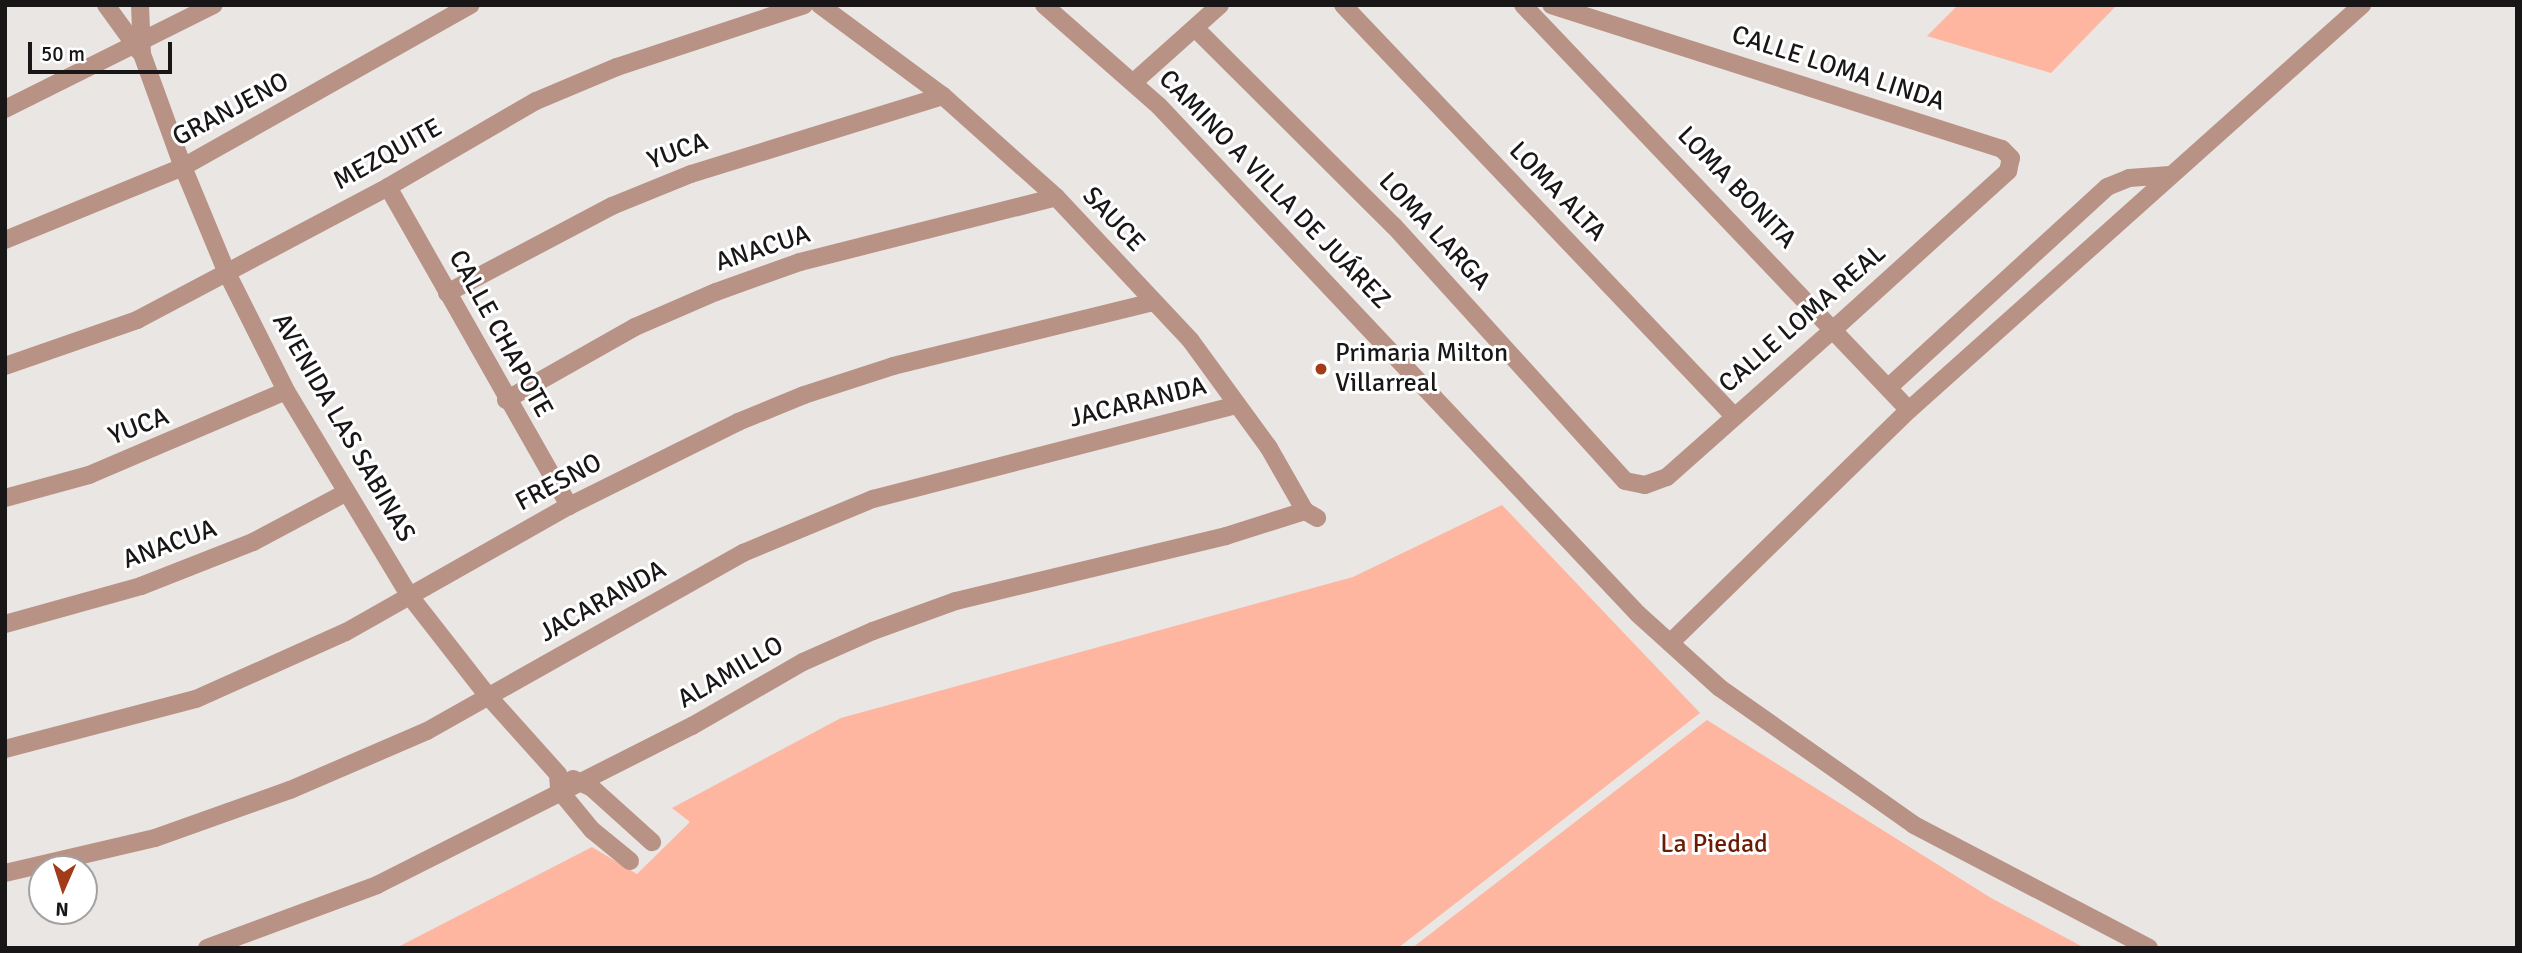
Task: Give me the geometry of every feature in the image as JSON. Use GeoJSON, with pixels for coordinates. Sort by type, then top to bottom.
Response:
{"type":"FeatureCollection","features":[{"type":"Feature","properties":{"kind":"street","name":"AVENIDA LAS SABINAS"},"geometry":{"type":"LineString","coordinates":[[106,5],[139,47],[183,167],[226,271],[286,391],[345,493],[409,594],[559,782],[592,830],[630,861]]}},
{"type":"Feature","properties":{"kind":"street","name":"AVENIDA LAS SABINAS"},"geometry":{"type":"LineString","coordinates":[[139,47],[140,5]]}},
{"type":"Feature","properties":{"kind":"street"},"geometry":{"type":"LineString","coordinates":[[5,109],[139,47],[214,5]]}},
{"type":"Feature","properties":{"kind":"street","name":"GRANJENO"},"geometry":{"type":"LineString","coordinates":[[5,240],[183,167],[470,5]]}},
{"type":"Feature","properties":{"kind":"street","name":"MEZQUITE"},"geometry":{"type":"LineString","coordinates":[[5,366],[137,320],[388,187],[536,101],[617,67],[804,5]]}},
{"type":"Feature","properties":{"kind":"street","name":"SAUCE"},"geometry":{"type":"LineString","coordinates":[[820,5],[943,96],[1056,197],[1191,341],[1269,448],[1311,514]]}},
{"type":"Feature","properties":{"kind":"street","name":"CAMINO A VILLA DE JUÁREZ"},"geometry":{"type":"LineString","coordinates":[[1044,5],[1135,81],[1691,662],[1784,737],[1914,825],[2149,948]]}},
{"type":"Feature","properties":{"kind":"street"},"geometry":{"type":"LineString","coordinates":[[1135,81],[1220,5]]}},
{"type":"Feature","properties":{"kind":"street","name":"LOMA ALTA"},"geometry":{"type":"LineString","coordinates":[[1343,5],[1733,415]]}},
{"type":"Feature","properties":{"kind":"street","name":"LOMA BONITA"},"geometry":{"type":"LineString","coordinates":[[1523,5],[1835,328],[1909,410]]}},
{"type":"Feature","properties":{"kind":"street","name":"CALLE LOMA LINDA"},"geometry":{"type":"LineString","coordinates":[[1551,5],[2002,149],[2011,158],[2008,172]]}},
{"type":"Feature","properties":{"kind":"street"},"geometry":{"type":"LineString","coordinates":[[1670,643],[1909,410],[2362,5]]}},
{"type":"Feature","properties":{"kind":"street","name":"LOMA LARGA"},"geometry":{"type":"LineString","coordinates":[[1195,28],[1394,226],[1625,481]]}},
{"type":"Feature","properties":{"kind":"street","name":"YUCA"},"geometry":{"type":"LineString","coordinates":[[447,293],[612,206],[691,174],[943,96]]}},
{"type":"Feature","properties":{"kind":"street","name":"CALLE LOMA REAL"},"geometry":{"type":"LineString","coordinates":[[1625,481],[1645,485],[1667,477],[1733,415],[1835,328],[2008,172]]}},
{"type":"Feature","properties":{"kind":"street"},"geometry":{"type":"LineString","coordinates":[[1889,386],[2107,187],[2129,177],[2170,175]]}},
{"type":"Feature","properties":{"kind":"street","name":"CALLE CHAPOTE"},"geometry":{"type":"LineString","coordinates":[[388,187],[506,400],[569,506]]}},
{"type":"Feature","properties":{"kind":"street","name":"ANACUA"},"geometry":{"type":"LineString","coordinates":[[506,400],[635,327],[716,292],[800,262],[1056,197]]}},
{"type":"Feature","properties":{"kind":"street","name":"FRESNO"},"geometry":{"type":"LineString","coordinates":[[5,749],[195,699],[346,632],[569,506],[738,422],[804,395],[893,366],[1153,302]]}},
{"type":"Feature","properties":{"kind":"street","name":"YUCA"},"geometry":{"type":"LineString","coordinates":[[5,498],[113,466],[286,391]]}},
{"type":"Feature","properties":{"kind":"street","name":"JACARANDA"},"geometry":{"type":"LineString","coordinates":[[5,873],[155,838],[290,790],[427,731],[743,553],[873,499],[1237,405]]}},
{"type":"Feature","properties":{"kind":"street","name":"ANACUA"},"geometry":{"type":"LineString","coordinates":[[5,624],[141,586],[253,542],[345,493]]}},
{"type":"Feature","properties":{"kind":"street","name":"ALAMILLO"},"geometry":{"type":"LineString","coordinates":[[207,948],[377,885],[559,782],[579,780],[692,726],[803,662],[873,631],[956,601],[1226,537],[1311,514]]}},
{"type":"Feature","properties":{"kind":"street"},"geometry":{"type":"LineString","coordinates":[[579,780],[652,842]]}},
{"type":"Feature","properties":{"kind":"green space"},"geometry":{"type":"Polygon","coordinates":[[[1958,5],[2117,5],[2051,73],[1927,36],[1958,5]]]}},
{"type":"Feature","properties":{"kind":"green space"},"geometry":{"type":"Polygon","coordinates":[[[1502,505],[1700,713],[1398,948],[396,948],[592,847],[637,874],[690,822],[672,808],[841,718],[1353,577],[1502,505]]]}},
{"type":"Feature","properties":{"kind":"green space","name":"La Piedad"},"geometry":{"type":"Polygon","coordinates":[[[1707,720],[1991,898],[2085,948],[1412,948],[1707,720]]]}},
{"type":"Feature","properties":{"kind":"place","name":"Primaria Milton Villarreal"},"geometry":{"type":"Point","coordinates":[1321,369]}}]}
